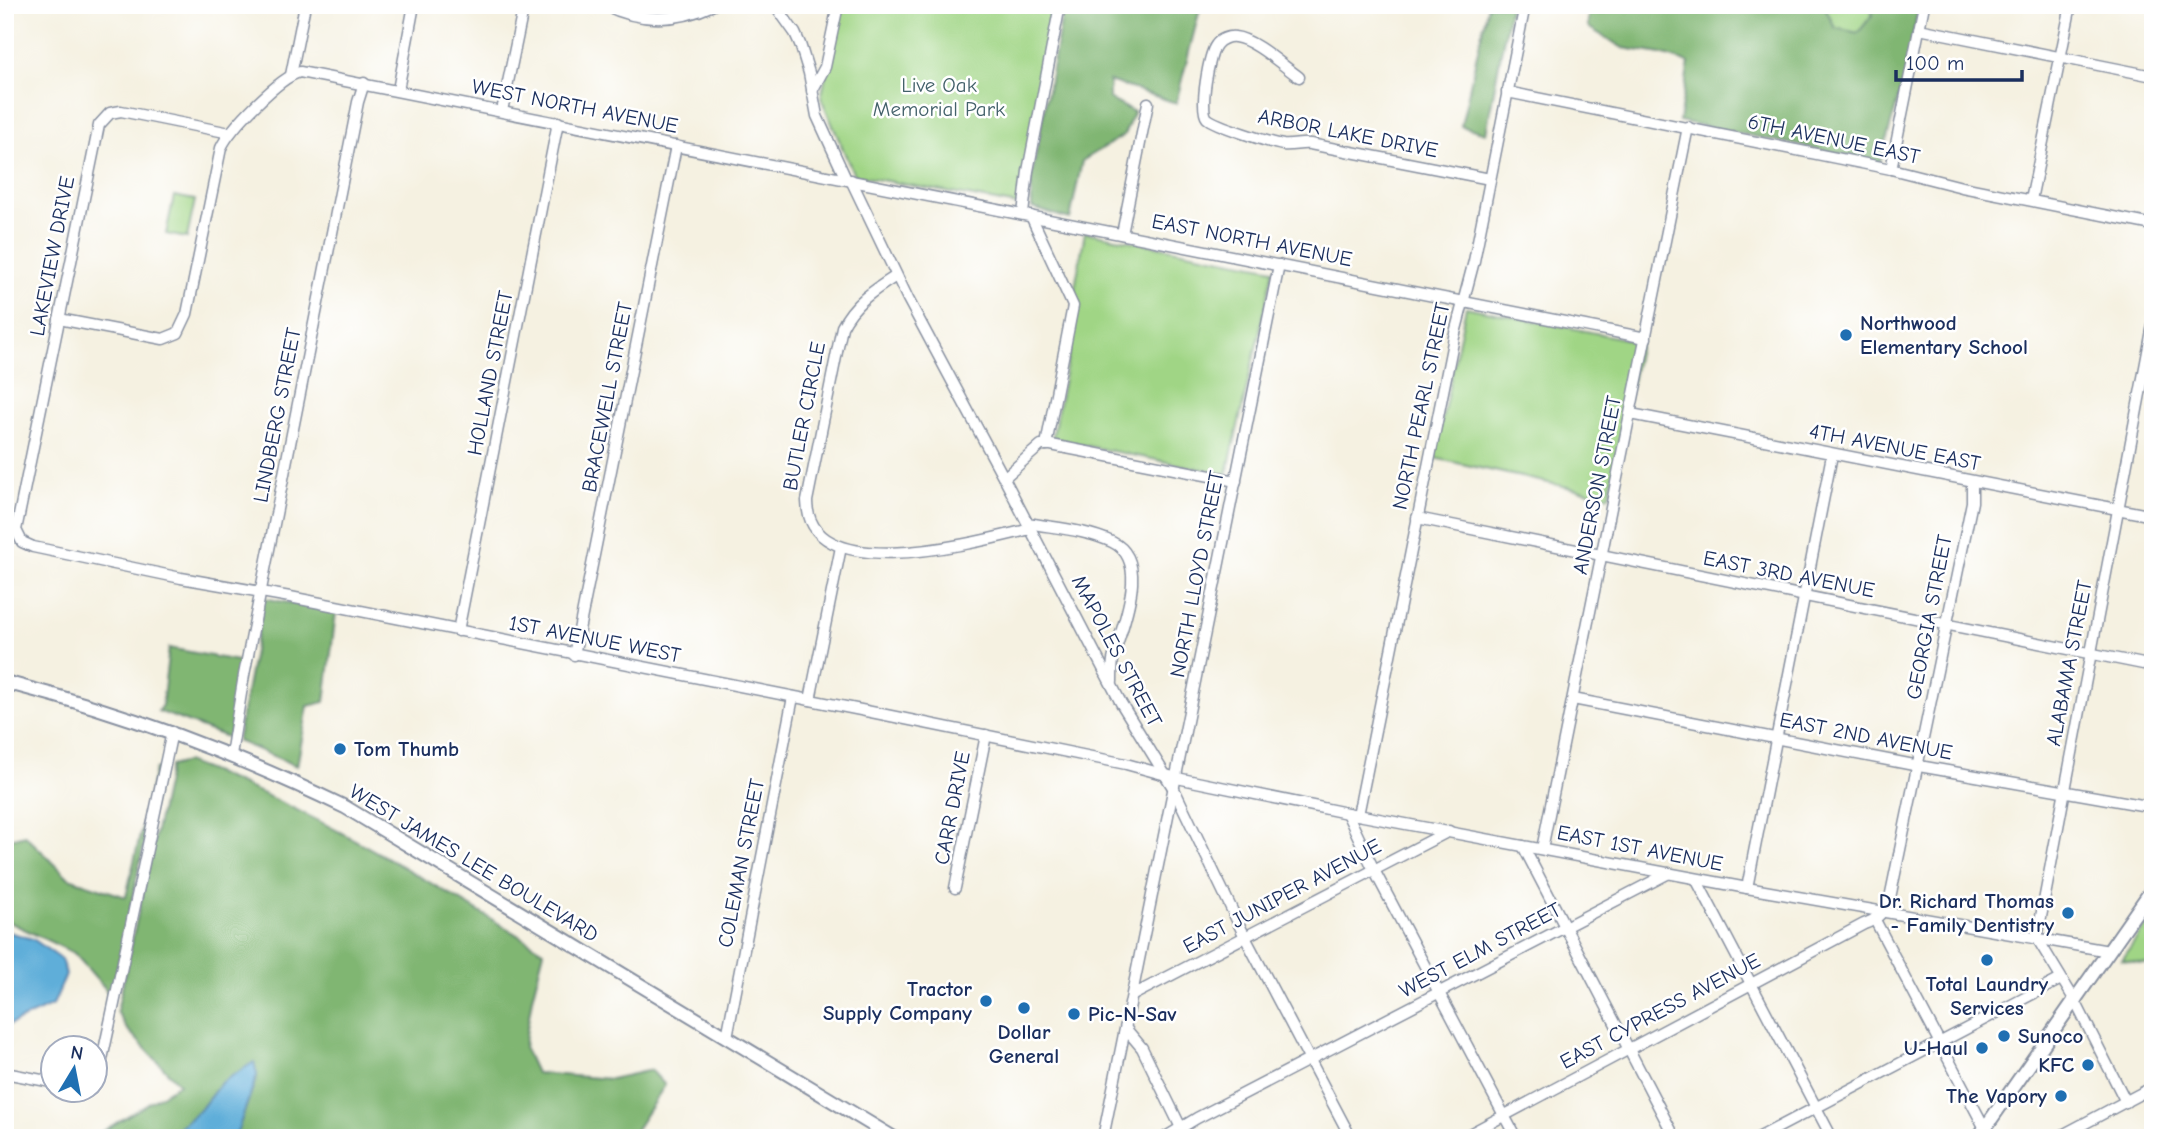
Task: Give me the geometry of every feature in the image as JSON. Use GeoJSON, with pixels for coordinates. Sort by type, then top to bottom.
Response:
{"type":"FeatureCollection","features":[{"type":"Feature","properties":{"kind":"main road","name":"WEST JAMES LEE BOULEVARD"},"geometry":{"type":"LineString","coordinates":[[5,682],[172,732],[345,807],[894,1138]]}},
{"type":"Feature","properties":{"kind":"main road"},"geometry":{"type":"LineString","coordinates":[[1984,1134],[2074,999],[2153,888]]}},
{"type":"Feature","properties":{"kind":"street"},"geometry":{"type":"LineString","coordinates":[[59,318],[163,339],[178,333],[187,314],[221,148],[230,132],[291,75],[305,5]]}},
{"type":"Feature","properties":{"kind":"street"},"geometry":{"type":"LineString","coordinates":[[398,90],[414,5]]}},
{"type":"Feature","properties":{"kind":"street"},"geometry":{"type":"LineString","coordinates":[[502,111],[524,5]]}},
{"type":"Feature","properties":{"kind":"street"},"geometry":{"type":"LineString","coordinates":[[605,5],[629,15],[660,19],[681,17],[713,5]]}},
{"type":"Feature","properties":{"kind":"street","name":"MAPOLES STREET"},"geometry":{"type":"LineString","coordinates":[[775,5],[800,44],[817,116],[896,276],[1112,686],[1175,791],[1245,937],[1351,1138]]}},
{"type":"Feature","properties":{"kind":"street"},"geometry":{"type":"LineString","coordinates":[[812,92],[825,67],[838,5]]}},
{"type":"Feature","properties":{"kind":"street"},"geometry":{"type":"LineString","coordinates":[[1046,445],[1073,306],[1027,215],[1028,171],[1060,5]]}},
{"type":"Feature","properties":{"kind":"street","name":"NORTH PEARL STREET"},"geometry":{"type":"LineString","coordinates":[[1352,814],[1474,261],[1525,5]]}},
{"type":"Feature","properties":{"kind":"street"},"geometry":{"type":"LineString","coordinates":[[1891,169],[1924,5]]}},
{"type":"Feature","properties":{"kind":"street"},"geometry":{"type":"LineString","coordinates":[[2031,200],[2071,5]]}},
{"type":"Feature","properties":{"kind":"street"},"geometry":{"type":"LineString","coordinates":[[1919,29],[2153,76]]}},
{"type":"Feature","properties":{"kind":"street","name":"ARBOR LAKE DRIVE"},"geometry":{"type":"LineString","coordinates":[[1299,77],[1250,43],[1232,36],[1217,44],[1213,51],[1203,103],[1204,112],[1214,122],[1283,145],[1310,144],[1490,179]]}},
{"type":"Feature","properties":{"kind":"street","name":"WEST NORTH AVENUE"},"geometry":{"type":"LineString","coordinates":[[291,75],[300,72],[315,73],[849,180]]}},
{"type":"Feature","properties":{"kind":"street","name":"LINDBERG STREET"},"geometry":{"type":"LineString","coordinates":[[230,755],[358,102],[364,83]]}},
{"type":"Feature","properties":{"kind":"street","name":"6TH AVENUE EAST"},"geometry":{"type":"LineString","coordinates":[[1507,92],[1688,127],[1891,169],[1940,183],[2153,225]]}},
{"type":"Feature","properties":{"kind":"street"},"geometry":{"type":"LineString","coordinates":[[1122,234],[1148,103]]}},
{"type":"Feature","properties":{"kind":"street","name":"LAKEVIEW DRIVE"},"geometry":{"type":"LineString","coordinates":[[18,534],[59,318],[101,121],[110,114],[121,111],[230,132]]}},
{"type":"Feature","properties":{"kind":"street","name":"HOLLAND STREET"},"geometry":{"type":"LineString","coordinates":[[458,631],[558,122]]}},
{"type":"Feature","properties":{"kind":"street","name":"ANDERSON STREET"},"geometry":{"type":"LineString","coordinates":[[1542,849],[1688,127]]}},
{"type":"Feature","properties":{"kind":"street","name":"BRACEWELL STREET"},"geometry":{"type":"LineString","coordinates":[[575,655],[676,146]]}},
{"type":"Feature","properties":{"kind":"street","name":"EAST NORTH AVENUE"},"geometry":{"type":"LineString","coordinates":[[849,180],[1646,338]]}},
{"type":"Feature","properties":{"kind":"street","name":"NORTH LLOYD STREET"},"geometry":{"type":"LineString","coordinates":[[1103,1138],[1279,265]]}},
{"type":"Feature","properties":{"kind":"street","name":"BUTLER CIRCLE"},"geometry":{"type":"LineString","coordinates":[[841,547],[819,535],[807,513],[829,383],[842,327],[848,314],[861,300],[896,276]]}},
{"type":"Feature","properties":{"kind":"street","name":"ALABAMA STREET"},"geometry":{"type":"LineString","coordinates":[[2037,938],[2118,509],[2148,371],[2153,325]]}},
{"type":"Feature","properties":{"kind":"street","name":"4TH AVENUE EAST"},"geometry":{"type":"LineString","coordinates":[[1631,414],[2153,516]]}},
{"type":"Feature","properties":{"kind":"street"},"geometry":{"type":"LineString","coordinates":[[1004,478],[1038,448],[1046,445],[1086,450],[1236,481]]}},
{"type":"Feature","properties":{"kind":"street"},"geometry":{"type":"LineString","coordinates":[[1747,888],[1832,455]]}},
{"type":"Feature","properties":{"kind":"street","name":"GEORGIA STREET"},"geometry":{"type":"LineString","coordinates":[[1875,920],[1883,912],[1890,898],[1972,502],[1972,482]]}},
{"type":"Feature","properties":{"kind":"street","name":"EAST 3RD AVENUE"},"geometry":{"type":"LineString","coordinates":[[1417,518],[2153,666]]}},
{"type":"Feature","properties":{"kind":"street"},"geometry":{"type":"LineString","coordinates":[[810,700],[841,547],[891,552],[925,550],[974,542],[1029,526],[1103,538],[1122,547],[1127,554],[1133,584],[1112,665],[1112,686]]}},
{"type":"Feature","properties":{"kind":"street","name":"1ST AVENUE WEST"},"geometry":{"type":"LineString","coordinates":[[18,534],[33,547],[810,700],[1126,764],[1165,775]]}},
{"type":"Feature","properties":{"kind":"street","name":"COLEMAN STREET"},"geometry":{"type":"LineString","coordinates":[[727,1037],[793,697]]}},
{"type":"Feature","properties":{"kind":"street","name":"EAST 2ND AVENUE"},"geometry":{"type":"LineString","coordinates":[[1573,699],[1919,766],[2153,807]]}},
{"type":"Feature","properties":{"kind":"street"},"geometry":{"type":"LineString","coordinates":[[107,1034],[172,732]]}},
{"type":"Feature","properties":{"kind":"street","name":"CARR DRIVE"},"geometry":{"type":"LineString","coordinates":[[955,888],[986,736]]}},
{"type":"Feature","properties":{"kind":"street","name":"EAST 1ST AVENUE"},"geometry":{"type":"LineString","coordinates":[[1165,775],[1352,814],[1696,879],[2109,951]]}},
{"type":"Feature","properties":{"kind":"street"},"geometry":{"type":"LineString","coordinates":[[1352,814],[1374,870],[1516,1138]]}},
{"type":"Feature","properties":{"kind":"street","name":"EAST JUNIPER AVENUE"},"geometry":{"type":"LineString","coordinates":[[1133,995],[1449,831]]}},
{"type":"Feature","properties":{"kind":"street"},"geometry":{"type":"LineString","coordinates":[[1523,846],[1675,1138]]}},
{"type":"Feature","properties":{"kind":"street","name":"WEST ELM STREET"},"geometry":{"type":"LineString","coordinates":[[1164,1138],[1184,1133],[1309,1059],[1669,873]]}},
{"type":"Feature","properties":{"kind":"street"},"geometry":{"type":"LineString","coordinates":[[1696,879],[1832,1138]]}},
{"type":"Feature","properties":{"kind":"street"},"geometry":{"type":"LineString","coordinates":[[1875,920],[1984,1134]]}},
{"type":"Feature","properties":{"kind":"street","name":"EAST CYPRESS AVENUE"},"geometry":{"type":"LineString","coordinates":[[1462,1138],[1875,920]]}},
{"type":"Feature","properties":{"kind":"street"},"geometry":{"type":"LineString","coordinates":[[2037,938],[2074,999],[2126,1102]]}},
{"type":"Feature","properties":{"kind":"street"},"geometry":{"type":"LineString","coordinates":[[1758,1138],[2061,979]]}},
{"type":"Feature","properties":{"kind":"street"},"geometry":{"type":"LineString","coordinates":[[1126,1029],[1142,1048],[1184,1133]]}},
{"type":"Feature","properties":{"kind":"street"},"geometry":{"type":"LineString","coordinates":[[5,1073],[38,1079]]}},
{"type":"Feature","properties":{"kind":"street"},"geometry":{"type":"LineString","coordinates":[[2057,1138],[2153,1087]]}},
{"type":"Feature","properties":{"kind":"green space","name":"Live Oak Memorial Park"},"geometry":{"type":"Polygon","coordinates":[[[841,5],[1055,5],[1018,205],[854,175],[821,98],[841,5]]]}},
{"type":"Feature","properties":{"kind":"green space"},"geometry":{"type":"Polygon","coordinates":[[[1064,5],[1201,5],[1176,103],[1109,81],[1109,99],[1134,112],[1124,135],[1082,161],[1070,219],[1032,208],[1031,180],[1064,5]]]}},
{"type":"Feature","properties":{"kind":"green space"},"geometry":{"type":"Polygon","coordinates":[[[1488,5],[1510,5],[1486,133],[1461,126],[1488,5]]]}},
{"type":"Feature","properties":{"kind":"green space"},"geometry":{"type":"Polygon","coordinates":[[[1588,5],[1824,5],[1835,28],[1858,33],[1873,14],[1869,5],[1919,5],[1906,72],[1880,162],[1679,121],[1689,63],[1661,54],[1623,48],[1588,27],[1588,5]]]}},
{"type":"Feature","properties":{"kind":"green space"},"geometry":{"type":"Polygon","coordinates":[[[1824,5],[1869,5],[1873,14],[1858,33],[1835,28],[1824,5]]]}},
{"type":"Feature","properties":{"kind":"green space"},"geometry":{"type":"Polygon","coordinates":[[[174,196],[195,200],[187,238],[166,234],[174,196]]]}},
{"type":"Feature","properties":{"kind":"green space"},"geometry":{"type":"Polygon","coordinates":[[[1085,232],[1274,269],[1227,474],[1052,439],[1077,313],[1074,293],[1085,232]]]}},
{"type":"Feature","properties":{"kind":"green space"},"geometry":{"type":"Polygon","coordinates":[[[1466,307],[1640,342],[1609,496],[1434,458],[1466,307]]]}},
{"type":"Feature","properties":{"kind":"green space"},"geometry":{"type":"Polygon","coordinates":[[[264,598],[336,612],[325,702],[308,706],[297,766],[237,741],[264,598]]]}},
{"type":"Feature","properties":{"kind":"green space"},"geometry":{"type":"Polygon","coordinates":[[[169,648],[243,662],[229,738],[158,711],[162,705],[169,648]]]}},
{"type":"Feature","properties":{"kind":"green space"},"geometry":{"type":"Polygon","coordinates":[[[186,762],[325,824],[414,873],[544,951],[532,998],[524,1047],[536,1073],[611,1079],[651,1070],[665,1085],[635,1131],[637,1138],[235,1138],[257,1076],[254,1063],[221,1083],[200,1110],[166,1138],[92,1138],[179,1084],[126,1028],[117,1011],[170,766],[186,762]]]}},
{"type":"Feature","properties":{"kind":"green space"},"geometry":{"type":"Polygon","coordinates":[[[160,768],[111,999],[105,988],[74,953],[5,920],[5,840],[25,835],[69,878],[126,897],[155,769],[160,768]]]}},
{"type":"Feature","properties":{"kind":"green space"},"geometry":{"type":"Polygon","coordinates":[[[2153,914],[2153,965],[2122,960],[2153,914]]]}},
{"type":"Feature","properties":{"kind":"water"},"geometry":{"type":"Polygon","coordinates":[[[5,931],[33,939],[61,959],[66,975],[53,1005],[9,1025],[5,1021],[5,931]]]}},
{"type":"Feature","properties":{"kind":"water"},"geometry":{"type":"Polygon","coordinates":[[[254,1062],[257,1075],[235,1138],[166,1138],[200,1110],[221,1083],[254,1062]]]}},
{"type":"Feature","properties":{"kind":"place","name":"Northwood Elementary School"},"geometry":{"type":"Point","coordinates":[1846,335]}},
{"type":"Feature","properties":{"kind":"place","name":"Tom Thumb"},"geometry":{"type":"Point","coordinates":[340,749]}},
{"type":"Feature","properties":{"kind":"place","name":"Dr. Richard Thomas - Family Dentistry"},"geometry":{"type":"Point","coordinates":[2068,913]}},
{"type":"Feature","properties":{"kind":"place","name":"Total Laundry Services"},"geometry":{"type":"Point","coordinates":[1987,960]}},
{"type":"Feature","properties":{"kind":"place","name":"Tractor Supply Company"},"geometry":{"type":"Point","coordinates":[986,1001]}},
{"type":"Feature","properties":{"kind":"place","name":"Dollar General"},"geometry":{"type":"Point","coordinates":[1024,1008]}},
{"type":"Feature","properties":{"kind":"place","name":"Pic-N-Sav"},"geometry":{"type":"Point","coordinates":[1074,1014]}},
{"type":"Feature","properties":{"kind":"place","name":"Sunoco"},"geometry":{"type":"Point","coordinates":[2004,1036]}},
{"type":"Feature","properties":{"kind":"place","name":"U-Haul"},"geometry":{"type":"Point","coordinates":[1982,1048]}},
{"type":"Feature","properties":{"kind":"place","name":"KFC"},"geometry":{"type":"Point","coordinates":[2088,1065]}},
{"type":"Feature","properties":{"kind":"place","name":"The Vapory"},"geometry":{"type":"Point","coordinates":[2061,1096]}}]}
